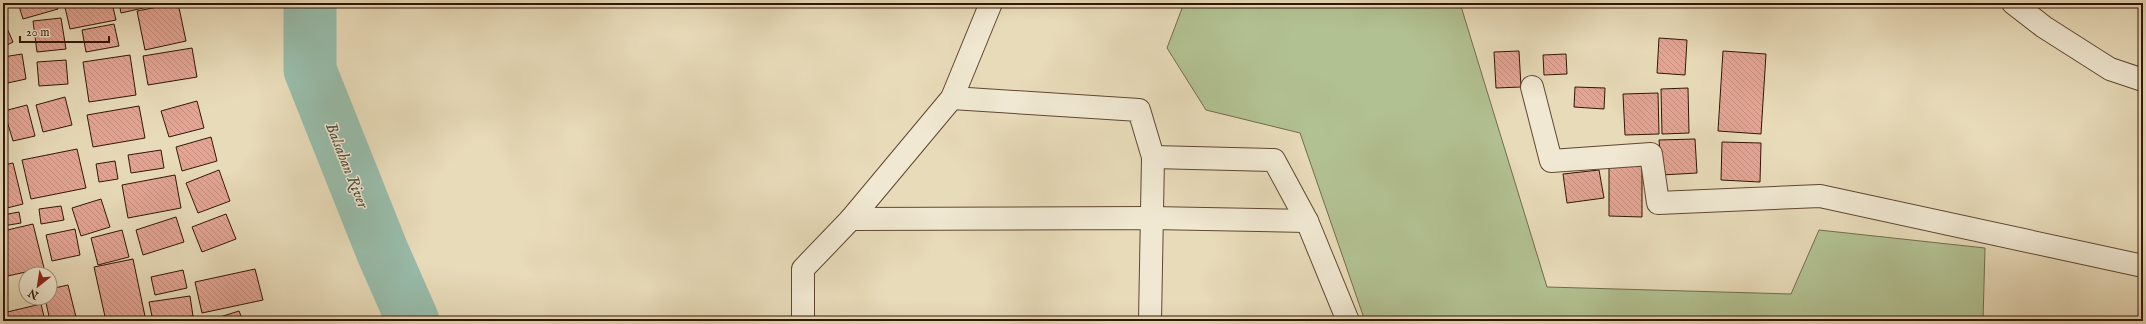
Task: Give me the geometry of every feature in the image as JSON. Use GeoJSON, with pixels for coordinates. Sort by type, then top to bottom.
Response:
{"type":"FeatureCollection","features":[{"type":"Feature","properties":{"kind":"street"},"geometry":{"type":"LineString","coordinates":[[803,321],[803,269],[851,219],[952,98],[991,3]]}},
{"type":"Feature","properties":{"kind":"street"},"geometry":{"type":"LineString","coordinates":[[2013,3],[2044,27],[2110,69],[2143,80]]}},
{"type":"Feature","properties":{"kind":"street"},"geometry":{"type":"LineString","coordinates":[[1532,87],[1551,161],[1651,154],[1658,203],[1820,196],[2143,266]]}},
{"type":"Feature","properties":{"kind":"street"},"geometry":{"type":"LineString","coordinates":[[952,98],[1139,110],[1153,157],[1150,321]]}},
{"type":"Feature","properties":{"kind":"street"},"geometry":{"type":"LineString","coordinates":[[1153,157],[1274,160],[1307,221],[1348,321],[1331,321]]}},
{"type":"Feature","properties":{"kind":"street"},"geometry":{"type":"LineString","coordinates":[[851,219],[1152,218],[1307,221]]}},
{"type":"Feature","properties":{"kind":"green space"},"geometry":{"type":"Polygon","coordinates":[[[1184,3],[1460,3],[1547,287],[1791,294],[1819,230],[1985,248],[1983,321],[1365,321],[1300,133],[1206,110],[1167,48],[1184,3]]]}},
{"type":"Feature","properties":{"kind":"building"},"geometry":{"type":"Polygon","coordinates":[[[18,3],[56,3],[58,9],[23,19],[18,3]]]}},
{"type":"Feature","properties":{"kind":"building"},"geometry":{"type":"Polygon","coordinates":[[[64,3],[112,3],[116,20],[70,29],[64,3]]]}},
{"type":"Feature","properties":{"kind":"building"},"geometry":{"type":"Polygon","coordinates":[[[119,3],[165,3],[121,13],[119,3]]]}},
{"type":"Feature","properties":{"kind":"building"},"geometry":{"type":"Polygon","coordinates":[[[178,3],[186,41],[145,50],[137,11],[178,3]]]}},
{"type":"Feature","properties":{"kind":"building"},"geometry":{"type":"Polygon","coordinates":[[[61,18],[66,49],[37,52],[33,21],[61,18]]]}},
{"type":"Feature","properties":{"kind":"building"},"geometry":{"type":"Polygon","coordinates":[[[3,19],[13,42],[3,47],[3,19]]]}},
{"type":"Feature","properties":{"kind":"building"},"geometry":{"type":"Polygon","coordinates":[[[114,24],[119,46],[86,52],[82,30],[114,24]]]}},
{"type":"Feature","properties":{"kind":"building"},"geometry":{"type":"Polygon","coordinates":[[[1659,38],[1687,40],[1685,75],[1657,73],[1659,38]]]}},
{"type":"Feature","properties":{"kind":"building"},"geometry":{"type":"Polygon","coordinates":[[[192,48],[197,77],[148,85],[143,56],[192,48]]]}},
{"type":"Feature","properties":{"kind":"building"},"geometry":{"type":"Polygon","coordinates":[[[1519,51],[1521,87],[1496,88],[1494,52],[1519,51]]]}},
{"type":"Feature","properties":{"kind":"building"},"geometry":{"type":"Polygon","coordinates":[[[1723,51],[1766,54],[1761,134],[1718,131],[1723,51]]]}},
{"type":"Feature","properties":{"kind":"building"},"geometry":{"type":"Polygon","coordinates":[[[22,54],[26,79],[3,84],[3,57],[22,54]]]}},
{"type":"Feature","properties":{"kind":"building"},"geometry":{"type":"Polygon","coordinates":[[[1566,54],[1567,74],[1544,75],[1543,55],[1566,54]]]}},
{"type":"Feature","properties":{"kind":"building"},"geometry":{"type":"Polygon","coordinates":[[[130,55],[136,95],[89,102],[83,62],[130,55]]]}},
{"type":"Feature","properties":{"kind":"building"},"geometry":{"type":"Polygon","coordinates":[[[66,60],[68,84],[39,86],[37,62],[66,60]]]}},
{"type":"Feature","properties":{"kind":"building"},"geometry":{"type":"Polygon","coordinates":[[[1575,87],[1605,88],[1604,109],[1574,107],[1575,87]]]}},
{"type":"Feature","properties":{"kind":"building"},"geometry":{"type":"Polygon","coordinates":[[[1688,88],[1689,133],[1662,134],[1661,89],[1688,88]]]}},
{"type":"Feature","properties":{"kind":"building"},"geometry":{"type":"Polygon","coordinates":[[[1658,93],[1659,134],[1625,135],[1623,94],[1658,93]]]}},
{"type":"Feature","properties":{"kind":"building"},"geometry":{"type":"Polygon","coordinates":[[[65,97],[72,125],[43,132],[36,105],[65,97]]]}},
{"type":"Feature","properties":{"kind":"building"},"geometry":{"type":"Polygon","coordinates":[[[197,101],[204,128],[169,137],[161,111],[197,101]]]}},
{"type":"Feature","properties":{"kind":"building"},"geometry":{"type":"Polygon","coordinates":[[[27,105],[35,136],[13,141],[4,111],[27,105]]]}},
{"type":"Feature","properties":{"kind":"building"},"geometry":{"type":"Polygon","coordinates":[[[139,106],[145,138],[93,147],[87,115],[139,106]]]}},
{"type":"Feature","properties":{"kind":"building"},"geometry":{"type":"Polygon","coordinates":[[[211,137],[217,161],[182,171],[176,147],[211,137]]]}},
{"type":"Feature","properties":{"kind":"building"},"geometry":{"type":"Polygon","coordinates":[[[1695,139],[1697,173],[1662,175],[1659,140],[1695,139]]]}},
{"type":"Feature","properties":{"kind":"building"},"geometry":{"type":"Polygon","coordinates":[[[1722,142],[1761,143],[1760,182],[1721,180],[1722,142]]]}},
{"type":"Feature","properties":{"kind":"building"},"geometry":{"type":"Polygon","coordinates":[[[77,149],[86,188],[31,199],[22,160],[77,149]]]}},
{"type":"Feature","properties":{"kind":"building"},"geometry":{"type":"Polygon","coordinates":[[[161,150],[164,168],[131,173],[128,155],[161,150]]]}},
{"type":"Feature","properties":{"kind":"building"},"geometry":{"type":"Polygon","coordinates":[[[115,161],[118,179],[99,182],[96,164],[115,161]]]}},
{"type":"Feature","properties":{"kind":"building"},"geometry":{"type":"Polygon","coordinates":[[[13,163],[23,204],[3,209],[3,165],[13,163]]]}},
{"type":"Feature","properties":{"kind":"building"},"geometry":{"type":"Polygon","coordinates":[[[1609,164],[1642,164],[1642,217],[1609,216],[1609,164]]]}},
{"type":"Feature","properties":{"kind":"building"},"geometry":{"type":"Polygon","coordinates":[[[219,170],[230,201],[198,213],[186,183],[219,170]]]}},
{"type":"Feature","properties":{"kind":"building"},"geometry":{"type":"Polygon","coordinates":[[[1599,170],[1604,198],[1567,203],[1563,174],[1599,170]]]}},
{"type":"Feature","properties":{"kind":"building"},"geometry":{"type":"Polygon","coordinates":[[[175,175],[181,208],[128,218],[122,185],[175,175]]]}},
{"type":"Feature","properties":{"kind":"building"},"geometry":{"type":"Polygon","coordinates":[[[101,199],[110,227],[81,236],[72,208],[101,199]]]}},
{"type":"Feature","properties":{"kind":"building"},"geometry":{"type":"Polygon","coordinates":[[[61,206],[64,220],[41,224],[39,209],[61,206]]]}},
{"type":"Feature","properties":{"kind":"building"},"geometry":{"type":"Polygon","coordinates":[[[19,212],[21,223],[3,226],[3,215],[19,212]]]}},
{"type":"Feature","properties":{"kind":"building"},"geometry":{"type":"Polygon","coordinates":[[[226,214],[236,239],[202,252],[192,227],[226,214]]]}},
{"type":"Feature","properties":{"kind":"building"},"geometry":{"type":"Polygon","coordinates":[[[176,217],[184,242],[143,255],[136,230],[176,217]]]}},
{"type":"Feature","properties":{"kind":"building"},"geometry":{"type":"Polygon","coordinates":[[[33,224],[44,266],[18,266],[18,274],[3,277],[3,231],[33,224]]]}},
{"type":"Feature","properties":{"kind":"building"},"geometry":{"type":"Polygon","coordinates":[[[75,229],[80,255],[52,261],[46,235],[75,229]]]}},
{"type":"Feature","properties":{"kind":"building"},"geometry":{"type":"Polygon","coordinates":[[[122,230],[129,257],[98,265],[91,238],[122,230]]]}},
{"type":"Feature","properties":{"kind":"building"},"geometry":{"type":"Polygon","coordinates":[[[133,259],[146,321],[106,321],[94,267],[133,259]]]}},
{"type":"Feature","properties":{"kind":"building"},"geometry":{"type":"Polygon","coordinates":[[[255,269],[263,300],[202,313],[195,282],[255,269]]]}},
{"type":"Feature","properties":{"kind":"building"},"geometry":{"type":"Polygon","coordinates":[[[183,270],[187,288],[155,295],[151,277],[183,270]]]}},
{"type":"Feature","properties":{"kind":"building"},"geometry":{"type":"Polygon","coordinates":[[[68,285],[76,317],[50,321],[47,306],[58,306],[58,287],[68,285]]]}},
{"type":"Feature","properties":{"kind":"building"},"geometry":{"type":"Polygon","coordinates":[[[190,296],[193,316],[153,321],[149,302],[190,296]]]}},
{"type":"Feature","properties":{"kind":"building"},"geometry":{"type":"Polygon","coordinates":[[[33,306],[41,306],[45,321],[3,321],[3,313],[33,306]]]}},
{"type":"Feature","properties":{"kind":"building"},"geometry":{"type":"Polygon","coordinates":[[[239,311],[243,321],[207,321],[239,311]]]}},
{"type":"Feature","properties":{"kind":"waterway","name":"Balsahan River"},"geometry":{"type":"LineString","coordinates":[[310,3],[310,70],[383,253],[413,321]]}}]}
